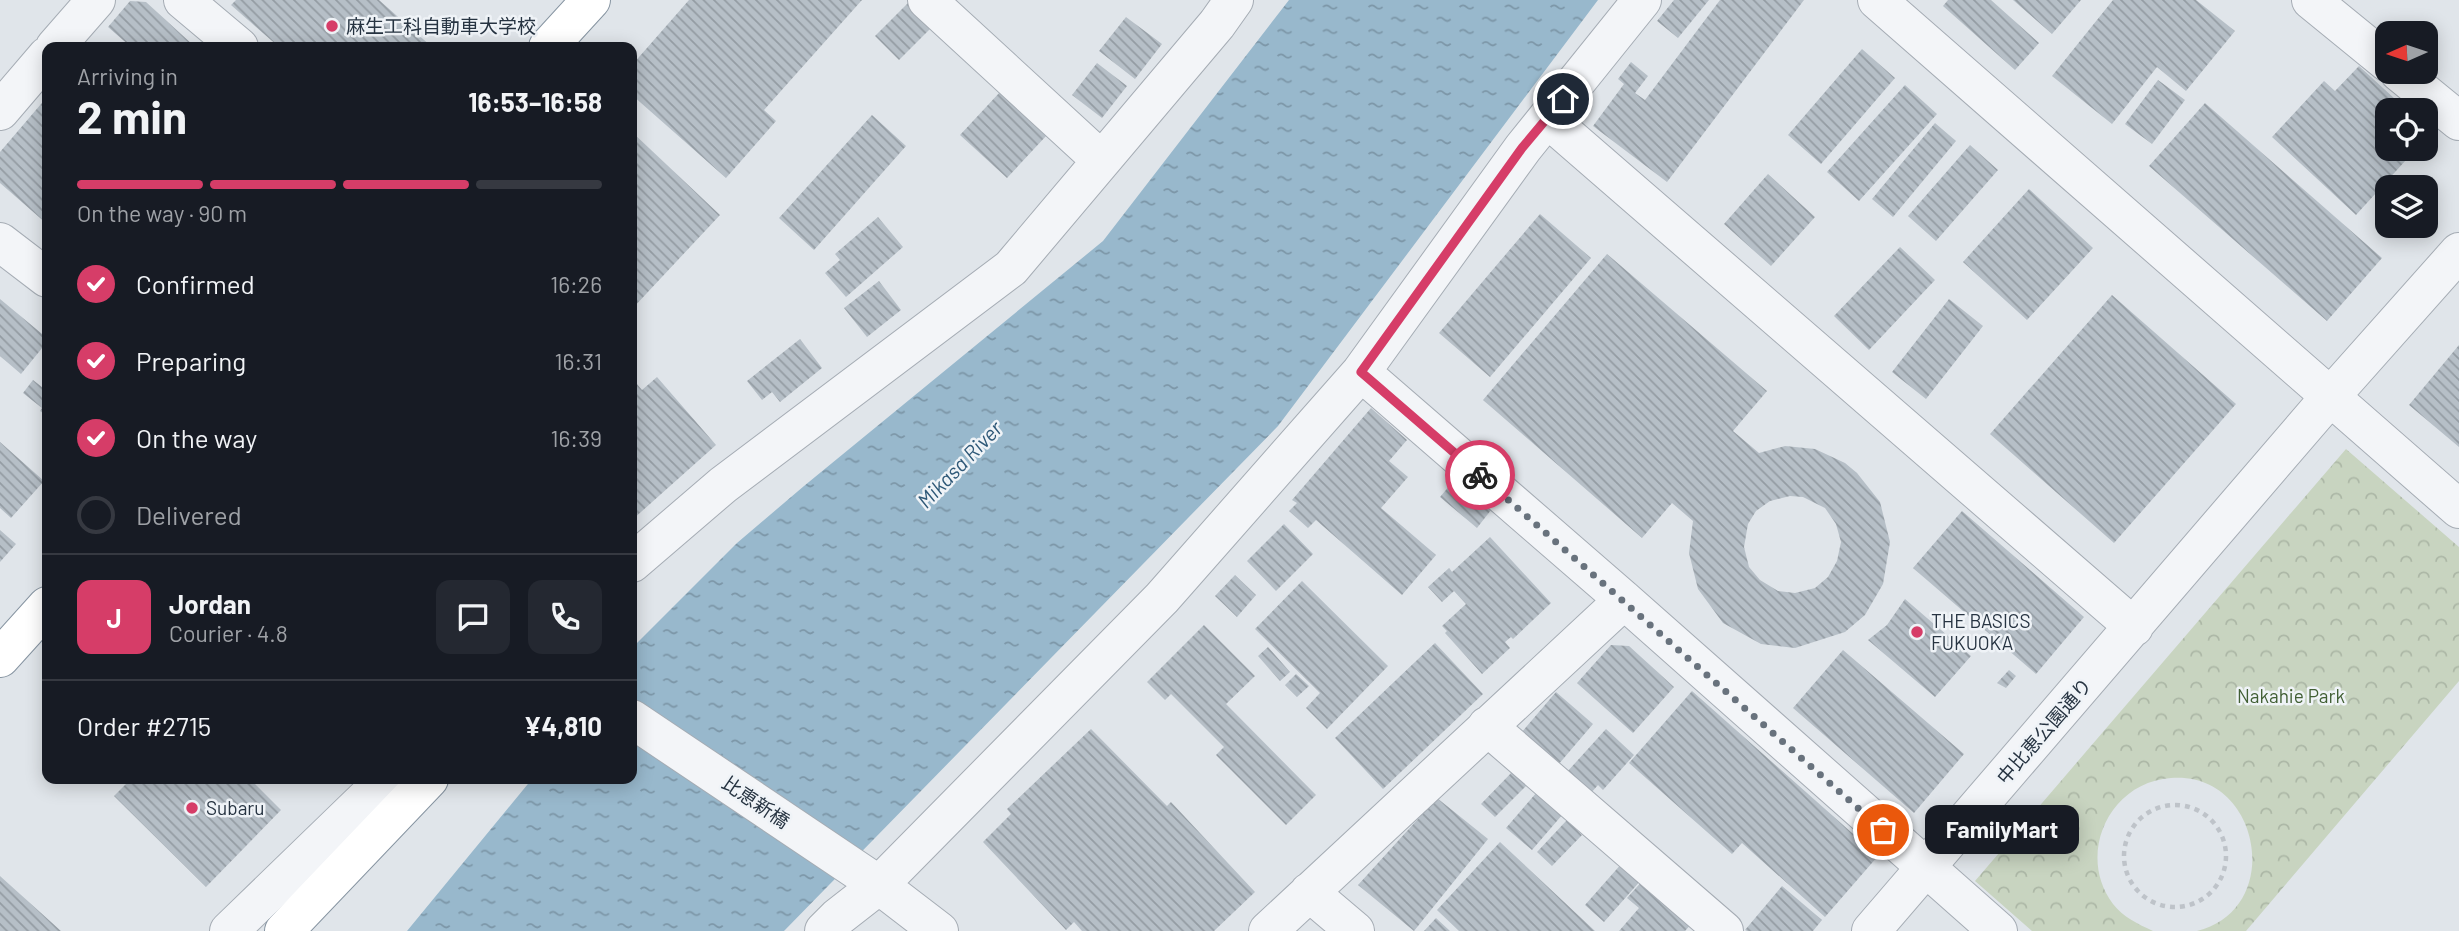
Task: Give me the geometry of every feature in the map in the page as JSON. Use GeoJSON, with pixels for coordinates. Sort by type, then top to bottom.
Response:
{"type":"FeatureCollection","features":[{"type":"Feature","properties":{"kind":"highway"},"geometry":{"type":"LineString","coordinates":[[553,42],[591,0]]}},
{"type":"Feature","properties":{"kind":"highway"},"geometry":{"type":"LineString","coordinates":[[0,658],[42,612]]}},
{"type":"Feature","properties":{"kind":"highway"},"geometry":{"type":"LineString","coordinates":[[284,931],[424,784]]}},
{"type":"Feature","properties":{"kind":"street"},"geometry":{"type":"LineString","coordinates":[[59,42],[96,0]]}},
{"type":"Feature","properties":{"kind":"street"},"geometry":{"type":"LineString","coordinates":[[183,0],[233,42]]}},
{"type":"Feature","properties":{"kind":"street"},"geometry":{"type":"LineString","coordinates":[[927,0],[1101,160]]}},
{"type":"Feature","properties":{"kind":"street"},"geometry":{"type":"LineString","coordinates":[[637,559],[723,485],[1011,268],[1217,24],[1234,0]]}},
{"type":"Feature","properties":{"kind":"street"},"geometry":{"type":"LineString","coordinates":[[824,931],[879,886],[1162,598],[1361,372],[1522,148],[1642,0]]}},
{"type":"Feature","properties":{"kind":"street"},"geometry":{"type":"LineString","coordinates":[[1877,0],[2459,509]]}},
{"type":"Feature","properties":{"kind":"street"},"geometry":{"type":"LineString","coordinates":[[2311,0],[2375,52]]}},
{"type":"Feature","properties":{"kind":"street"},"geometry":{"type":"LineString","coordinates":[[0,111],[42,62]]}},
{"type":"Feature","properties":{"kind":"street"},"geometry":{"type":"LineString","coordinates":[[2414,84],[2459,121]]}},
{"type":"Feature","properties":{"kind":"street"},"geometry":{"type":"LineString","coordinates":[[1548,119],[2134,627]]}},
{"type":"Feature","properties":{"kind":"street"},"geometry":{"type":"LineString","coordinates":[[0,242],[42,274]]}},
{"type":"Feature","properties":{"kind":"street","name":"中比恵公園通り"},"geometry":{"type":"LineString","coordinates":[[1871,931],[2330,397],[2459,252]]}},
{"type":"Feature","properties":{"kind":"street"},"geometry":{"type":"LineString","coordinates":[[1361,372],[1596,575],[1998,931]]}},
{"type":"Feature","properties":{"kind":"street"},"geometry":{"type":"LineString","coordinates":[[1574,525],[1611,556],[1596,575]]}},
{"type":"Feature","properties":{"kind":"street"},"geometry":{"type":"LineString","coordinates":[[1268,931],[1624,600]]}},
{"type":"Feature","properties":{"kind":"street","name":"比恵新橋"},"geometry":{"type":"LineString","coordinates":[[637,722],[879,886],[939,931]]}},
{"type":"Feature","properties":{"kind":"street"},"geometry":{"type":"LineString","coordinates":[[1487,726],[1724,931]]}},
{"type":"Feature","properties":{"kind":"street"},"geometry":{"type":"LineString","coordinates":[[229,931],[381,784]]}},
{"type":"Feature","properties":{"kind":"street"},"geometry":{"type":"LineString","coordinates":[[1310,892],[1355,931]]}},
{"type":"Feature","properties":{"kind":"path"},"geometry":{"type":"LineString","coordinates":[[2189,806],[2215,823],[2223,837],[2227,853],[2222,876],[2208,896],[2194,904],[2171,907],[2147,899],[2135,888],[2127,874],[2124,858],[2126,842],[2133,827],[2143,816],[2157,807],[2189,806]]}},
{"type":"Feature","properties":{"kind":"green space","name":"Nakahie Park"},"geometry":{"type":"Polygon","coordinates":[[[2346,449],[2459,547],[2459,681],[2246,931],[2197,931],[2225,918],[2243,897],[2251,872],[2251,844],[2242,818],[2226,796],[2202,782],[2171,778],[2149,783],[2131,792],[2116,807],[2105,824],[2099,844],[2098,864],[2102,885],[2113,904],[2136,923],[2153,931],[2032,931],[1975,881],[2346,449]]]}},
{"type":"Feature","properties":{"kind":"water","name":"Mikasa River"},"geometry":{"type":"Polygon","coordinates":[[[1289,0],[1598,0],[1278,426],[784,931],[407,931],[528,784],[637,784],[637,643],[737,543],[1103,241],[1289,0]]]}},
{"type":"Feature","properties":{"kind":"building","name":"麻生工科自動車大学校"},"geometry":{"type":"Polygon","coordinates":[[[236,0],[379,0],[426,42],[273,42],[231,5],[236,0]]]}},
{"type":"Feature","properties":{"kind":"building"},"geometry":{"type":"Polygon","coordinates":[[[689,0],[862,0],[764,110],[776,121],[726,178],[637,99],[637,59],[689,0]]]}},
{"type":"Feature","properties":{"kind":"building"},"geometry":{"type":"Polygon","coordinates":[[[1674,0],[1709,0],[1678,38],[1657,21],[1674,0]]]}},
{"type":"Feature","properties":{"kind":"building"},"geometry":{"type":"Polygon","coordinates":[[[1720,0],[1804,0],[1667,182],[1593,126],[1624,84],[1618,79],[1631,62],[1648,76],[1635,93],[1645,100],[1720,0]]]}},
{"type":"Feature","properties":{"kind":"building"},"geometry":{"type":"Polygon","coordinates":[[[1948,0],[1991,0],[2039,43],[2015,70],[1943,6],[1948,0]]]}},
{"type":"Feature","properties":{"kind":"building"},"geometry":{"type":"Polygon","coordinates":[[[2013,0],[2081,0],[2052,34],[2013,0]]]}},
{"type":"Feature","properties":{"kind":"building"},"geometry":{"type":"Polygon","coordinates":[[[2113,0],[2196,0],[2235,31],[2186,91],[2157,67],[2112,124],[2052,76],[2113,0]]]}},
{"type":"Feature","properties":{"kind":"building"},"geometry":{"type":"Polygon","coordinates":[[[130,1],[146,2],[190,42],[125,42],[108,27],[130,1]]]}},
{"type":"Feature","properties":{"kind":"building"},"geometry":{"type":"Polygon","coordinates":[[[908,3],[932,27],[899,60],[875,36],[908,3]]]}},
{"type":"Feature","properties":{"kind":"building"},"geometry":{"type":"Polygon","coordinates":[[[1126,17],[1162,44],[1135,79],[1099,51],[1126,17]]]}},
{"type":"Feature","properties":{"kind":"building"},"geometry":{"type":"Polygon","coordinates":[[[1862,49],[1895,78],[1821,164],[1788,135],[1862,49]]]}},
{"type":"Feature","properties":{"kind":"building"},"geometry":{"type":"Polygon","coordinates":[[[1097,63],[1127,86],[1102,118],[1072,95],[1097,63]]]}},
{"type":"Feature","properties":{"kind":"building"},"geometry":{"type":"Polygon","coordinates":[[[2359,66],[2375,81],[2375,84],[2379,84],[2394,98],[2375,98],[2375,161],[2405,161],[2392,175],[2375,175],[2375,194],[2356,215],[2272,137],[2324,81],[2335,91],[2359,66]]]}},
{"type":"Feature","properties":{"kind":"building"},"geometry":{"type":"Polygon","coordinates":[[[2158,80],[2185,100],[2152,144],[2125,124],[2158,80]]]}},
{"type":"Feature","properties":{"kind":"building"},"geometry":{"type":"Polygon","coordinates":[[[1905,85],[1937,114],[1859,201],[1827,172],[1905,85]]]}},
{"type":"Feature","properties":{"kind":"building"},"geometry":{"type":"Polygon","coordinates":[[[1000,92],[1047,135],[1007,178],[960,135],[1000,92]]]}},
{"type":"Feature","properties":{"kind":"building"},"geometry":{"type":"Polygon","coordinates":[[[42,103],[42,220],[0,183],[0,152],[42,103]]]}},
{"type":"Feature","properties":{"kind":"building"},"geometry":{"type":"Polygon","coordinates":[[[2205,103],[2382,258],[2327,321],[2149,166],[2205,103]]]}},
{"type":"Feature","properties":{"kind":"building"},"geometry":{"type":"Polygon","coordinates":[[[872,115],[906,146],[814,250],[779,218],[872,115]]]}},
{"type":"Feature","properties":{"kind":"building"},"geometry":{"type":"Polygon","coordinates":[[[1935,123],[1956,141],[1893,217],[1872,199],[1935,123]]]}},
{"type":"Feature","properties":{"kind":"building"},"geometry":{"type":"Polygon","coordinates":[[[637,137],[720,215],[637,304],[637,137]]]}},
{"type":"Feature","properties":{"kind":"building"},"geometry":{"type":"Polygon","coordinates":[[[1970,145],[1998,170],[1936,241],[1908,216],[1970,145]]]}},
{"type":"Feature","properties":{"kind":"building"},"geometry":{"type":"Polygon","coordinates":[[[1768,174],[1815,217],[1771,266],[1724,224],[1768,174]]]}},
{"type":"Feature","properties":{"kind":"building"},"geometry":{"type":"Polygon","coordinates":[[[2029,189],[2093,248],[2027,320],[1963,262],[2029,189]]]}},
{"type":"Feature","properties":{"kind":"building"},"geometry":{"type":"Polygon","coordinates":[[[1540,214],[1591,258],[1490,377],[1439,333],[1540,214]]]}},
{"type":"Feature","properties":{"kind":"building"},"geometry":{"type":"Polygon","coordinates":[[[878,217],[903,247],[846,297],[825,273],[840,260],[835,254],[878,217]]]}},
{"type":"Feature","properties":{"kind":"building"},"geometry":{"type":"Polygon","coordinates":[[[1900,247],[1935,280],[1869,350],[1834,316],[1900,247]]]}},
{"type":"Feature","properties":{"kind":"building"},"geometry":{"type":"Polygon","coordinates":[[[1607,254],[1767,391],[1733,431],[1759,453],[1785,446],[1815,449],[1845,463],[1857,473],[1880,502],[1890,542],[1883,584],[1865,615],[1845,632],[1795,648],[1761,644],[1723,623],[1698,589],[1689,553],[1693,521],[1672,503],[1642,538],[1483,400],[1607,254]],[[1790,496],[1770,501],[1756,511],[1748,524],[1744,547],[1749,567],[1760,580],[1778,591],[1795,593],[1815,588],[1828,577],[1837,561],[1841,542],[1836,524],[1825,508],[1803,497],[1790,496]]]}},
{"type":"Feature","properties":{"kind":"building"},"geometry":{"type":"Polygon","coordinates":[[[879,281],[901,310],[867,337],[844,308],[879,281]]]}},
{"type":"Feature","properties":{"kind":"building"},"geometry":{"type":"Polygon","coordinates":[[[2112,295],[2236,404],[2114,543],[1990,434],[2112,295]]]}},
{"type":"Feature","properties":{"kind":"building"},"geometry":{"type":"Polygon","coordinates":[[[0,299],[42,334],[42,348],[21,374],[0,356],[0,299]]]}},
{"type":"Feature","properties":{"kind":"building"},"geometry":{"type":"Polygon","coordinates":[[[1949,299],[1983,326],[1926,399],[1892,372],[1949,299]]]}},
{"type":"Feature","properties":{"kind":"building"},"geometry":{"type":"Polygon","coordinates":[[[800,339],[822,368],[780,402],[772,392],[762,400],[747,381],[800,339]]]}},
{"type":"Feature","properties":{"kind":"building"},"geometry":{"type":"Polygon","coordinates":[[[2459,345],[2459,447],[2409,405],[2459,345]]]}},
{"type":"Feature","properties":{"kind":"building"},"geometry":{"type":"Polygon","coordinates":[[[657,377],[716,445],[637,516],[637,384],[642,390],[657,377]]]}},
{"type":"Feature","properties":{"kind":"building"},"geometry":{"type":"Polygon","coordinates":[[[33,380],[42,387],[42,408],[23,393],[33,380]]]}},
{"type":"Feature","properties":{"kind":"building"},"geometry":{"type":"Polygon","coordinates":[[[1371,408],[1407,440],[1389,461],[1408,477],[1381,508],[1436,555],[1402,595],[1316,520],[1308,528],[1289,511],[1297,503],[1292,500],[1371,408]]]}},
{"type":"Feature","properties":{"kind":"building"},"geometry":{"type":"Polygon","coordinates":[[[0,442],[42,479],[42,483],[11,518],[0,508],[0,442]]]}},
{"type":"Feature","properties":{"kind":"building"},"geometry":{"type":"Polygon","coordinates":[[[1451,484],[1474,504],[1478,499],[1491,510],[1477,528],[1440,497],[1451,484]]]}},
{"type":"Feature","properties":{"kind":"building"},"geometry":{"type":"Polygon","coordinates":[[[1962,511],[2084,617],[2036,674],[1913,568],[1962,511]]]}},
{"type":"Feature","properties":{"kind":"building"},"geometry":{"type":"Polygon","coordinates":[[[1284,524],[1313,554],[1276,591],[1247,561],[1284,524]]]}},
{"type":"Feature","properties":{"kind":"building"},"geometry":{"type":"Polygon","coordinates":[[[0,530],[16,544],[0,562],[0,530]]]}},
{"type":"Feature","properties":{"kind":"building"},"geometry":{"type":"Polygon","coordinates":[[[1490,537],[1551,603],[1513,639],[1511,637],[1505,642],[1510,648],[1482,674],[1445,633],[1447,631],[1442,626],[1466,604],[1454,591],[1442,602],[1428,587],[1449,568],[1452,572],[1490,537]]]}},
{"type":"Feature","properties":{"kind":"building"},"geometry":{"type":"Polygon","coordinates":[[[1235,575],[1256,595],[1237,617],[1215,596],[1235,575]]]}},
{"type":"Feature","properties":{"kind":"building"},"geometry":{"type":"Polygon","coordinates":[[[1302,581],[1388,666],[1327,729],[1306,708],[1320,693],[1255,629],[1302,581]]]}},
{"type":"Feature","properties":{"kind":"building"},"geometry":{"type":"Polygon","coordinates":[[[1905,599],[1971,656],[1935,697],[1868,640],[1887,625],[1905,599]]]}},
{"type":"Feature","properties":{"kind":"building"},"geometry":{"type":"Polygon","coordinates":[[[1204,625],[1255,676],[1226,704],[1316,795],[1286,825],[1216,755],[1224,747],[1171,694],[1165,700],[1147,682],[1204,625]]]}},
{"type":"Feature","properties":{"kind":"building"},"geometry":{"type":"Polygon","coordinates":[[[1435,643],[1483,694],[1383,789],[1335,738],[1435,643]]]}},
{"type":"Feature","properties":{"kind":"building"},"geometry":{"type":"Polygon","coordinates":[[[1611,645],[1629,646],[1674,687],[1633,733],[1577,683],[1611,645]]]}},
{"type":"Feature","properties":{"kind":"building"},"geometry":{"type":"Polygon","coordinates":[[[1268,647],[1290,672],[1280,681],[1258,656],[1268,647]]]}},
{"type":"Feature","properties":{"kind":"building"},"geometry":{"type":"Polygon","coordinates":[[[1843,650],[1964,754],[1914,813],[1793,708],[1843,650]]]}},
{"type":"Feature","properties":{"kind":"building"},"geometry":{"type":"Polygon","coordinates":[[[2009,670],[2016,676],[2006,688],[1997,683],[2009,670]]]}},
{"type":"Feature","properties":{"kind":"building"},"geometry":{"type":"Polygon","coordinates":[[[1296,674],[1309,686],[1297,697],[1285,685],[1296,674]]]}},
{"type":"Feature","properties":{"kind":"building"},"geometry":{"type":"Polygon","coordinates":[[[1692,691],[1878,856],[1825,917],[1742,843],[1732,854],[1629,763],[1692,691]]]}},
{"type":"Feature","properties":{"kind":"building"},"geometry":{"type":"Polygon","coordinates":[[[1556,692],[1593,724],[1558,765],[1521,733],[1556,692]]]}},
{"type":"Feature","properties":{"kind":"building"},"geometry":{"type":"Polygon","coordinates":[[[1091,729],[1167,806],[1171,802],[1255,892],[1214,931],[1082,931],[1074,922],[1066,930],[983,842],[1011,814],[1007,809],[1091,729]]]}},
{"type":"Feature","properties":{"kind":"building"},"geometry":{"type":"Polygon","coordinates":[[[1606,729],[1634,755],[1603,790],[1598,785],[1590,794],[1567,772],[1606,729]]]}},
{"type":"Feature","properties":{"kind":"building"},"geometry":{"type":"Polygon","coordinates":[[[1514,770],[1528,784],[1495,817],[1481,804],[1514,770]]]}},
{"type":"Feature","properties":{"kind":"building"},"geometry":{"type":"Polygon","coordinates":[[[126,784],[255,784],[281,810],[206,887],[114,796],[126,784]]]}},
{"type":"Feature","properties":{"kind":"building"},"geometry":{"type":"Polygon","coordinates":[[[1537,792],[1563,814],[1532,850],[1506,828],[1537,792]]]}},
{"type":"Feature","properties":{"kind":"building"},"geometry":{"type":"Polygon","coordinates":[[[1437,798],[1488,839],[1414,931],[1358,885],[1437,798]]]}},
{"type":"Feature","properties":{"kind":"building"},"geometry":{"type":"Polygon","coordinates":[[[1567,820],[1582,835],[1552,866],[1537,852],[1567,820]]]}},
{"type":"Feature","properties":{"kind":"building"},"geometry":{"type":"Polygon","coordinates":[[[1500,842],[1595,931],[1459,931],[1437,910],[1500,842]]]}},
{"type":"Feature","properties":{"kind":"building"},"geometry":{"type":"Polygon","coordinates":[[[1623,862],[1642,879],[1604,922],[1585,905],[1623,862]]]}},
{"type":"Feature","properties":{"kind":"building"},"geometry":{"type":"Polygon","coordinates":[[[0,876],[61,931],[0,931],[0,876]]]}},
{"type":"Feature","properties":{"kind":"building"},"geometry":{"type":"Polygon","coordinates":[[[1644,879],[1693,922],[1685,931],[1619,931],[1639,908],[1627,898],[1644,879]]]}},
{"type":"Feature","properties":{"kind":"building"},"geometry":{"type":"Polygon","coordinates":[[[1782,886],[1822,920],[1813,931],[1745,930],[1782,886]]]}},
{"type":"Feature","properties":{"kind":"building"},"geometry":{"type":"Polygon","coordinates":[[[1436,918],[1450,931],[1424,931],[1436,918]]]}},
{"type":"Feature","properties":{"kind":"way so far"},"geometry":{"type":"LineString","coordinates":[[1480,475],[1883,830]]}},
{"type":"Feature","properties":{"kind":"place","name":"麻生工科自動車大学校"},"geometry":{"type":"Point","coordinates":[332,26]}},
{"type":"Feature","properties":{"kind":"place","name":"THE BASICS FUKUOKA"},"geometry":{"type":"Point","coordinates":[1917,632]}},
{"type":"Feature","properties":{"kind":"place","name":"Subaru"},"geometry":{"type":"Point","coordinates":[192,808]}},
{"type":"Feature","properties":{"kind":"place","name":"FamilyMart"},"geometry":{"type":"Point","coordinates":[1883,830]}},
{"type":"Feature","properties":{"kind":"route"},"geometry":{"type":"LineString","coordinates":[[1480,475],[1361,372],[1522,148],[1563,99]]}}]}
